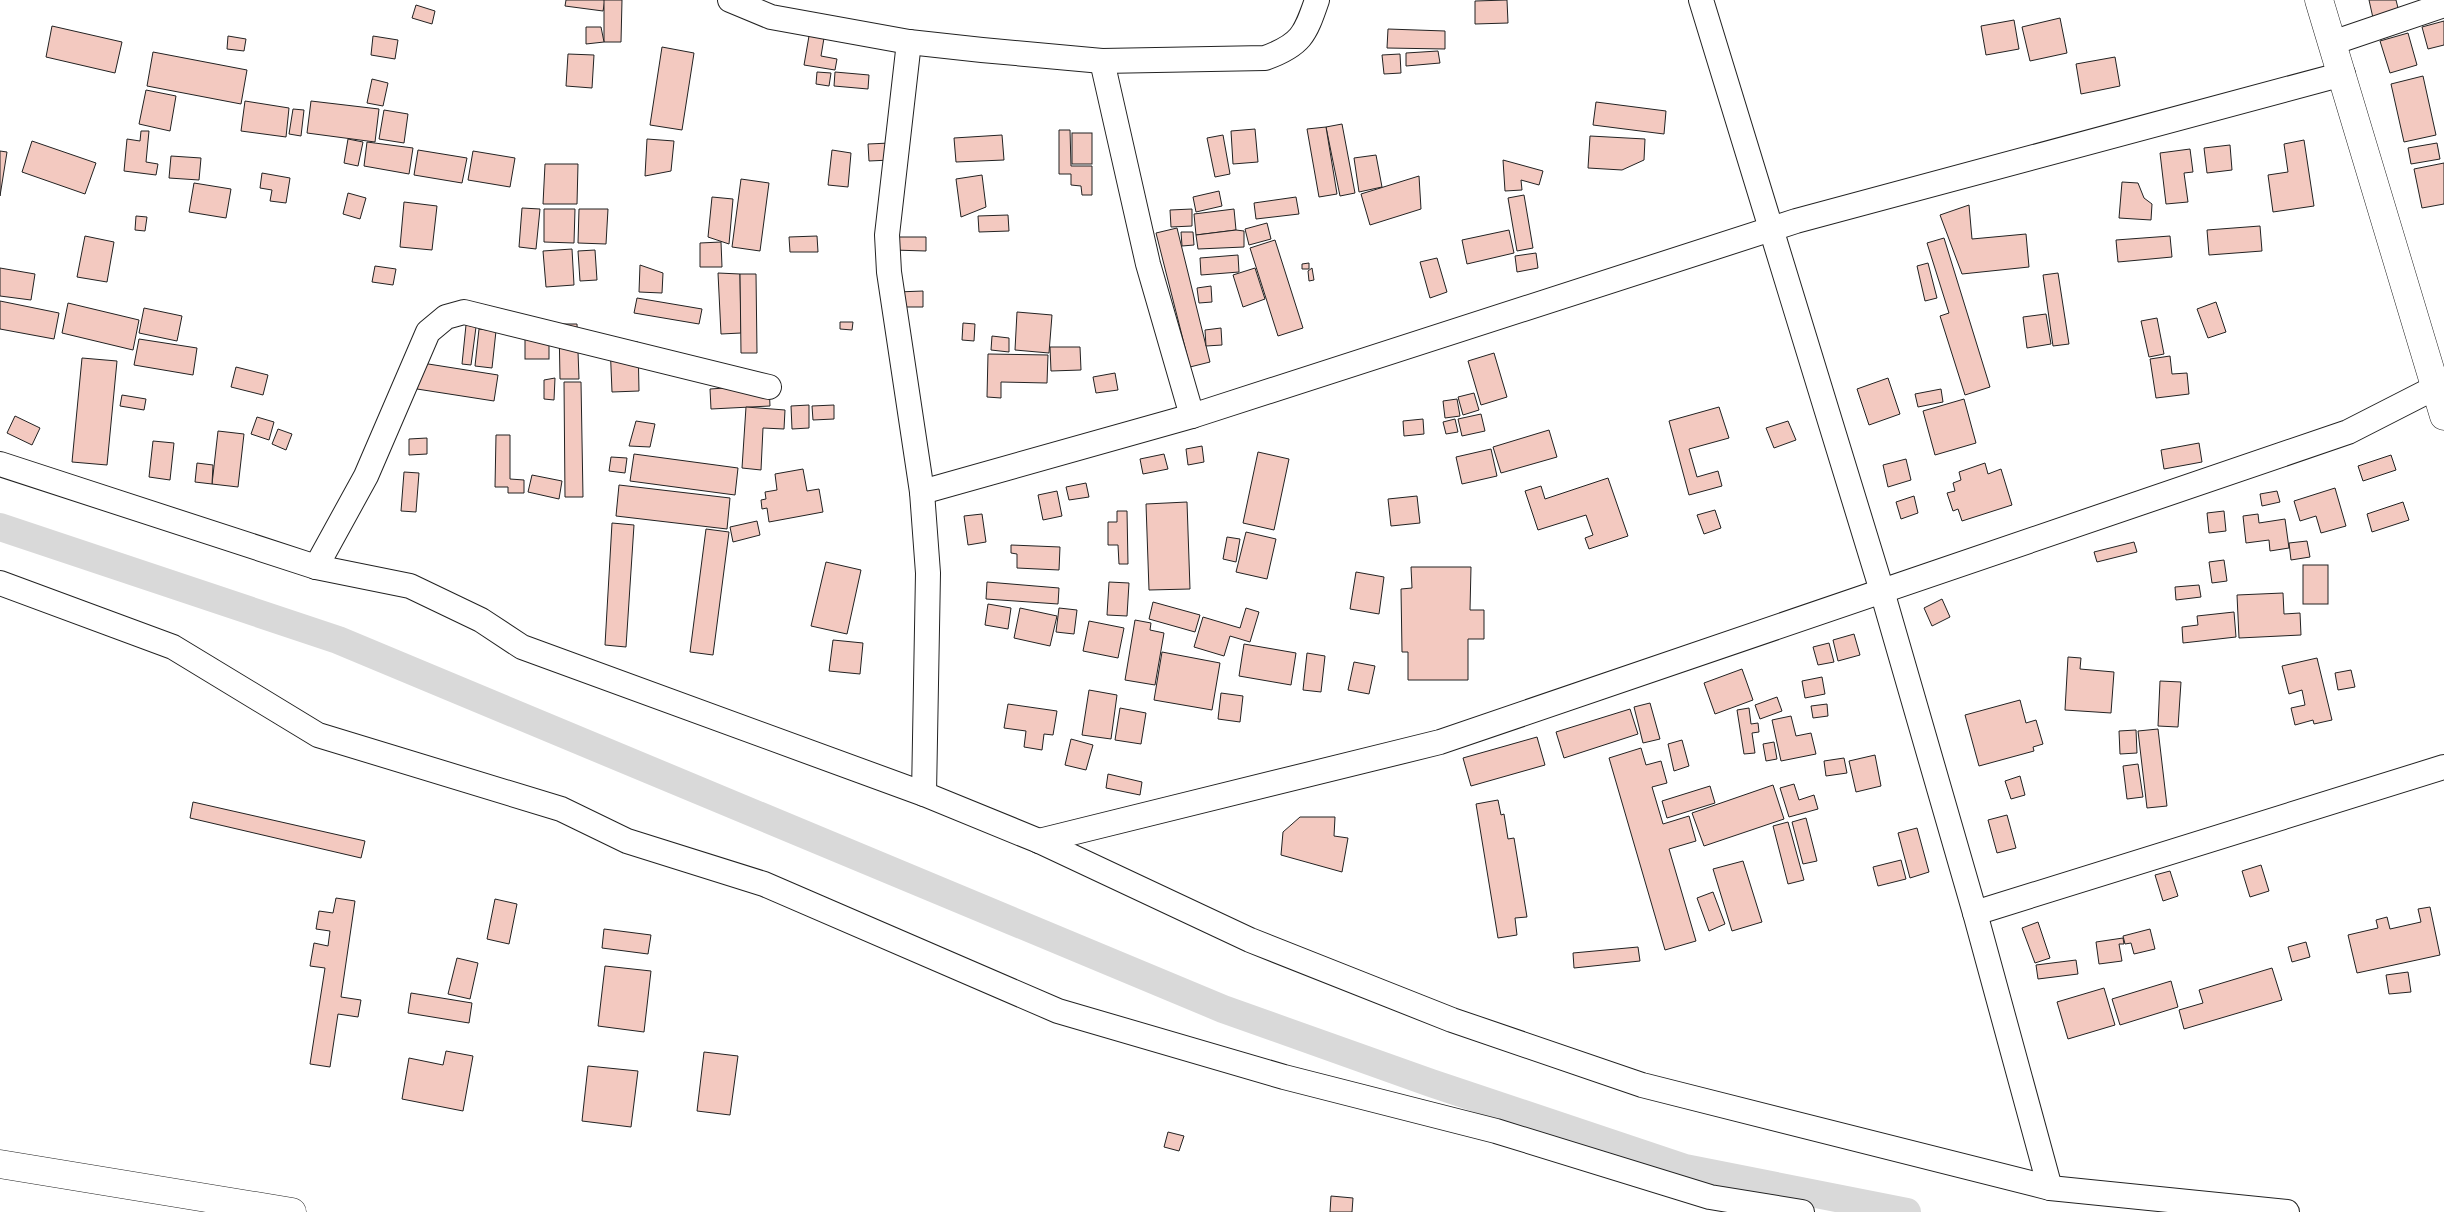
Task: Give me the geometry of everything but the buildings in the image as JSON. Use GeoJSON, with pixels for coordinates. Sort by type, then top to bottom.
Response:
{"type":"FeatureCollection","features":[{"type":"Feature","properties":{"kind":"main road"},"geometry":{"type":"LineString","coordinates":[[2319,0],[2440,385],[2444,416]]}},
{"type":"Feature","properties":{"kind":"main road"},"geometry":{"type":"LineString","coordinates":[[0,1164],[292,1212]]}},
{"type":"Feature","properties":{"kind":"street"},"geometry":{"type":"LineString","coordinates":[[730,0],[771,17],[909,42],[1102,61],[1265,58],[1288,50],[1306,32],[1317,0]]}},
{"type":"Feature","properties":{"kind":"street"},"geometry":{"type":"LineString","coordinates":[[1701,0],[1882,591],[1975,913],[2050,1188]]}},
{"type":"Feature","properties":{"kind":"street"},"geometry":{"type":"LineString","coordinates":[[2332,42],[2444,5]]}},
{"type":"Feature","properties":{"kind":"street"},"geometry":{"type":"LineString","coordinates":[[909,42],[887,235],[890,281],[922,492],[928,572],[924,794]]}},
{"type":"Feature","properties":{"kind":"street"},"geometry":{"type":"LineString","coordinates":[[1102,61],[1148,264],[1192,416]]}},
{"type":"Feature","properties":{"kind":"street"},"geometry":{"type":"LineString","coordinates":[[922,492],[1192,416],[1771,229],[2342,74]]}},
{"type":"Feature","properties":{"kind":"street"},"geometry":{"type":"LineString","coordinates":[[316,566],[366,476],[428,332],[446,317],[464,312],[769,387]]}},
{"type":"Feature","properties":{"kind":"street"},"geometry":{"type":"LineString","coordinates":[[1039,841],[1440,742],[2348,432],[2440,385]]}},
{"type":"Feature","properties":{"kind":"street"},"geometry":{"type":"LineString","coordinates":[[0,464],[316,566],[410,586],[481,620],[522,647],[924,794],[1039,841],[1250,940],[1452,1020],[1642,1084],[2050,1188],[2287,1212]]}},
{"type":"Feature","properties":{"kind":"street"},"geometry":{"type":"LineString","coordinates":[[0,583],[173,647],[318,735],[561,809],[627,841],[764,884],[1058,1011],[1284,1077],[1496,1131],[1710,1196],[1802,1212]]}},
{"type":"Feature","properties":{"kind":"street"},"geometry":{"type":"LineString","coordinates":[[1975,913],[2444,767]]}},
{"type":"Feature","properties":{"kind":"waterway"},"geometry":{"type":"LineString","coordinates":[[0,527],[338,640],[1223,1009],[1431,1083],[1685,1168],[1907,1212]]}}]}
